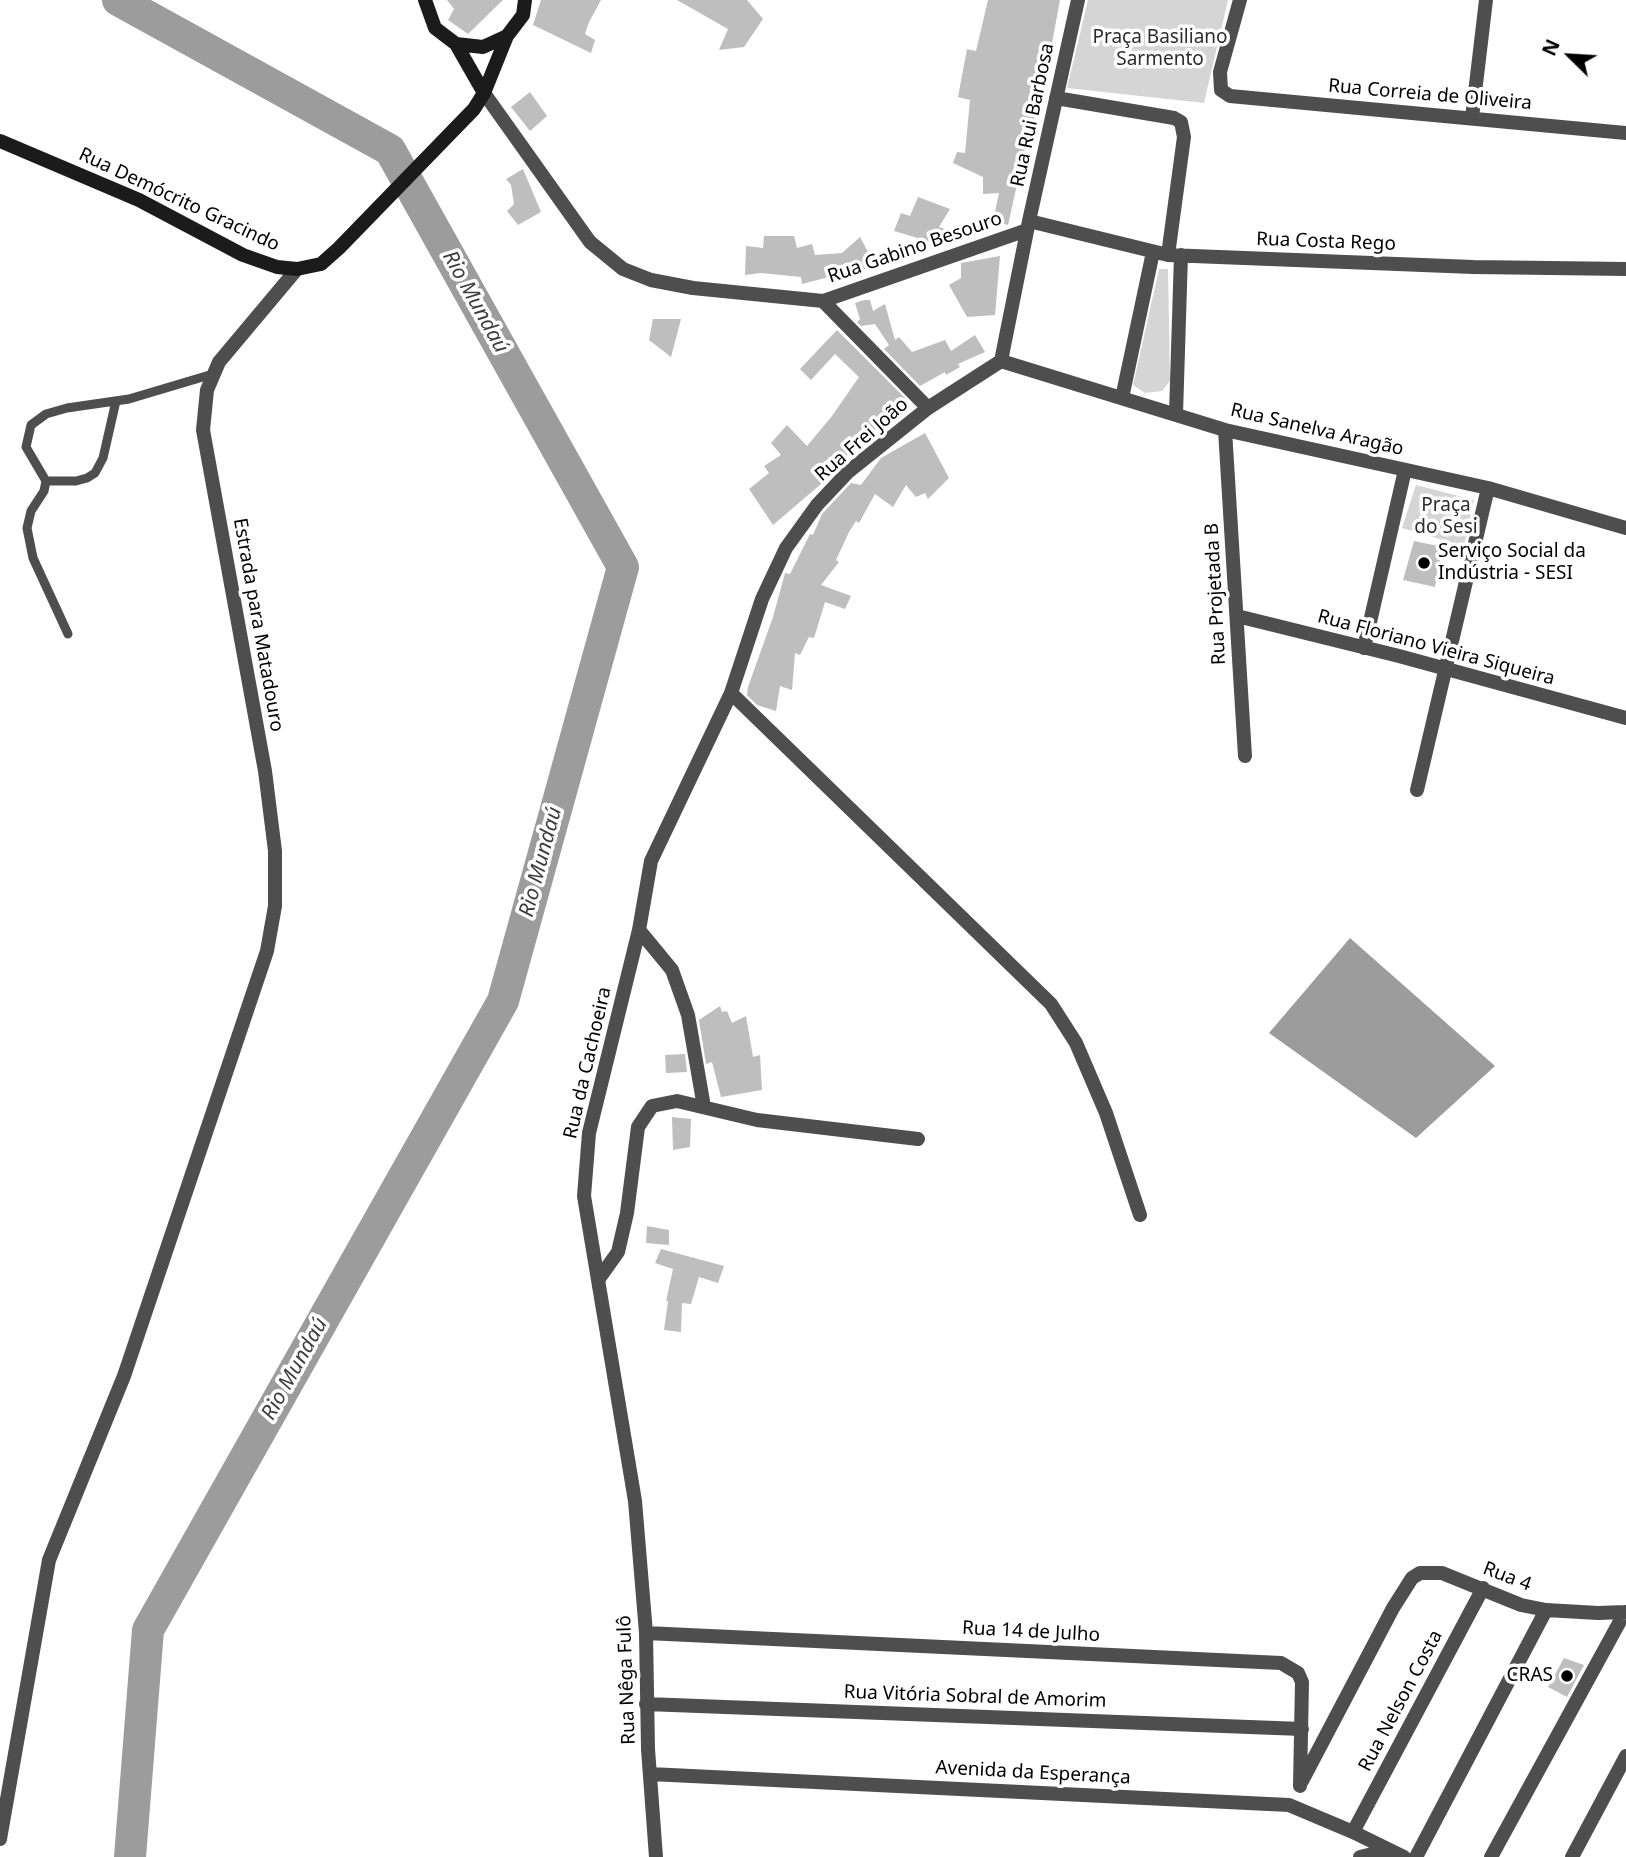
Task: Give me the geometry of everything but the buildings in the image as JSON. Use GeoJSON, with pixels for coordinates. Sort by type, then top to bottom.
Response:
{"type":"FeatureCollection","features":[{"type":"Feature","properties":{"kind":"main road","name":"Rua Demócrito Gracindo"},"geometry":{"type":"LineString","coordinates":[[0,141],[139,200],[243,254],[277,267],[297,269],[321,264],[474,109],[484,93],[508,36],[523,15],[525,0]]}},
{"type":"Feature","properties":{"kind":"main road"},"geometry":{"type":"LineString","coordinates":[[424,1],[435,28],[456,44],[484,93]]}},
{"type":"Feature","properties":{"kind":"main road"},"geometry":{"type":"LineString","coordinates":[[456,44],[483,47],[508,36]]}},
{"type":"Feature","properties":{"kind":"street","name":"Rua Rui Barbosa"},"geometry":{"type":"LineString","coordinates":[[1001,361],[1078,0]]}},
{"type":"Feature","properties":{"kind":"street","name":"Rua Correia de Oliveira"},"geometry":{"type":"LineString","coordinates":[[1240,0],[1220,72],[1221,90],[1230,96],[1626,133]]}},
{"type":"Feature","properties":{"kind":"street"},"geometry":{"type":"LineString","coordinates":[[1472,118],[1486,0]]}},
{"type":"Feature","properties":{"kind":"street","name":"Rua Gabino Besouro"},"geometry":{"type":"LineString","coordinates":[[484,93],[590,242],[623,269],[651,279],[693,288],[823,301],[1028,225]]}},
{"type":"Feature","properties":{"kind":"street"},"geometry":{"type":"LineString","coordinates":[[1056,98],[1174,118],[1181,122],[1184,137],[1167,254],[1122,398]]}},
{"type":"Feature","properties":{"kind":"street","name":"Rua Costa Rego"},"geometry":{"type":"LineString","coordinates":[[1028,225],[1167,254],[1473,267],[1626,269]]}},
{"type":"Feature","properties":{"kind":"street"},"geometry":{"type":"LineString","coordinates":[[1167,254],[1176,414]]}},
{"type":"Feature","properties":{"kind":"street","name":"Estrada para Matadouro"},"geometry":{"type":"LineString","coordinates":[[0,1839],[49,1560],[124,1376],[246,1016],[269,940],[275,906],[275,851],[265,771],[203,430],[207,390],[219,362],[297,269]]}},
{"type":"Feature","properties":{"kind":"street"},"geometry":{"type":"LineString","coordinates":[[823,301],[928,408]]}},
{"type":"Feature","properties":{"kind":"street","name":"Rua Sanelva Aragão"},"geometry":{"type":"LineString","coordinates":[[1001,361],[1225,430],[1488,488],[1626,528]]}},
{"type":"Feature","properties":{"kind":"street","name":"Rua Frei João"},"geometry":{"type":"LineString","coordinates":[[731,693],[761,599],[786,548],[817,505],[848,472],[928,408],[1001,361]]}},
{"type":"Feature","properties":{"kind":"street","name":"Rua Projetada B"},"geometry":{"type":"LineString","coordinates":[[1225,430],[1245,756]]}},
{"type":"Feature","properties":{"kind":"street"},"geometry":{"type":"LineString","coordinates":[[1364,648],[1405,470]]}},
{"type":"Feature","properties":{"kind":"street"},"geometry":{"type":"LineString","coordinates":[[1417,790],[1488,488]]}},
{"type":"Feature","properties":{"kind":"street","name":"Rua Floriano Vieira Siqueira"},"geometry":{"type":"LineString","coordinates":[[1237,616],[1626,718]]}},
{"type":"Feature","properties":{"kind":"street"},"geometry":{"type":"LineString","coordinates":[[731,693],[1051,1004],[1076,1043],[1106,1113],[1140,1215]]}},
{"type":"Feature","properties":{"kind":"street","name":"Rua da Cachoeira"},"geometry":{"type":"LineString","coordinates":[[635,1501],[584,1196],[589,1133],[639,930],[651,861],[731,693]]}},
{"type":"Feature","properties":{"kind":"street"},"geometry":{"type":"LineString","coordinates":[[639,930],[672,970],[688,1016],[704,1107]]}},
{"type":"Feature","properties":{"kind":"street"},"geometry":{"type":"LineString","coordinates":[[598,1280],[618,1252],[627,1213],[638,1127],[653,1106],[677,1101],[757,1120],[918,1139]]}},
{"type":"Feature","properties":{"kind":"street","name":"Rua Nêga Fulô"},"geometry":{"type":"LineString","coordinates":[[635,1501],[646,1633],[649,1774],[656,1857]]}},
{"type":"Feature","properties":{"kind":"street","name":"Rua 4"},"geometry":{"type":"LineString","coordinates":[[1300,1786],[1393,1608],[1412,1578],[1420,1573],[1442,1573],[1521,1605],[1546,1610],[1625,1612]]}},
{"type":"Feature","properties":{"kind":"street","name":"Rua Nelson Costa"},"geometry":{"type":"LineString","coordinates":[[1353,1832],[1483,1588]]}},
{"type":"Feature","properties":{"kind":"street"},"geometry":{"type":"LineString","coordinates":[[1416,1857],[1546,1610]]}},
{"type":"Feature","properties":{"kind":"street"},"geometry":{"type":"LineString","coordinates":[[1491,1857],[1625,1612]]}},
{"type":"Feature","properties":{"kind":"street","name":"Rua 14 de Julho"},"geometry":{"type":"LineString","coordinates":[[646,1633],[1281,1663],[1298,1673],[1302,1682],[1300,1786]]}},
{"type":"Feature","properties":{"kind":"street","name":"Rua Vitória Sobral de Amorim"},"geometry":{"type":"LineString","coordinates":[[646,1704],[1302,1729]]}},
{"type":"Feature","properties":{"kind":"street"},"geometry":{"type":"LineString","coordinates":[[1572,1857],[1626,1756]]}},
{"type":"Feature","properties":{"kind":"street","name":"Avenida da Esperança"},"geometry":{"type":"LineString","coordinates":[[649,1774],[1289,1805],[1404,1857]]}},
{"type":"Feature","properties":{"kind":"street"},"geometry":{"type":"LineString","coordinates":[[1289,1805],[1300,1786]]}},
{"type":"Feature","properties":{"kind":"street"},"geometry":{"type":"LineString","coordinates":[[1360,1857],[1389,1850]]}},
{"type":"Feature","properties":{"kind":"lane"},"geometry":{"type":"LineString","coordinates":[[68,634],[33,558],[27,528],[31,511],[44,491],[46,481],[26,447],[31,425],[46,414],[67,408],[116,401],[213,374]]}},
{"type":"Feature","properties":{"kind":"lane"},"geometry":{"type":"LineString","coordinates":[[46,481],[76,481],[95,472],[103,458],[116,401]]}},
{"type":"Feature","properties":{"kind":"green space","name":"Praça Basiliano Sarmento"},"geometry":{"type":"Polygon","coordinates":[[[1088,0],[1228,0],[1204,103],[1067,88],[1088,0]]]}},
{"type":"Feature","properties":{"kind":"green space"},"geometry":{"type":"Polygon","coordinates":[[[1159,269],[1168,269],[1170,381],[1162,391],[1145,393],[1133,385],[1159,269]]]}},
{"type":"Feature","properties":{"kind":"green space","name":"Praça do Sesi"},"geometry":{"type":"Polygon","coordinates":[[[1416,485],[1474,500],[1464,546],[1402,528],[1416,485]]]}},
{"type":"Feature","properties":{"kind":"shaded area"},"geometry":{"type":"Polygon","coordinates":[[[1350,938],[1495,1066],[1416,1138],[1269,1033],[1350,938]]]}},
{"type":"Feature","properties":{"kind":"waterway","name":"Rio Mundaú"},"geometry":{"type":"LineString","coordinates":[[118,0],[390,150],[623,567],[503,1001],[148,1630],[130,1857]]}},
{"type":"Feature","properties":{"kind":"place","name":"Serviço Social da Indústria - SESI"},"geometry":{"type":"Point","coordinates":[1424,563]}},
{"type":"Feature","properties":{"kind":"place","name":"CRAS"},"geometry":{"type":"Point","coordinates":[1567,1676]}}]}
